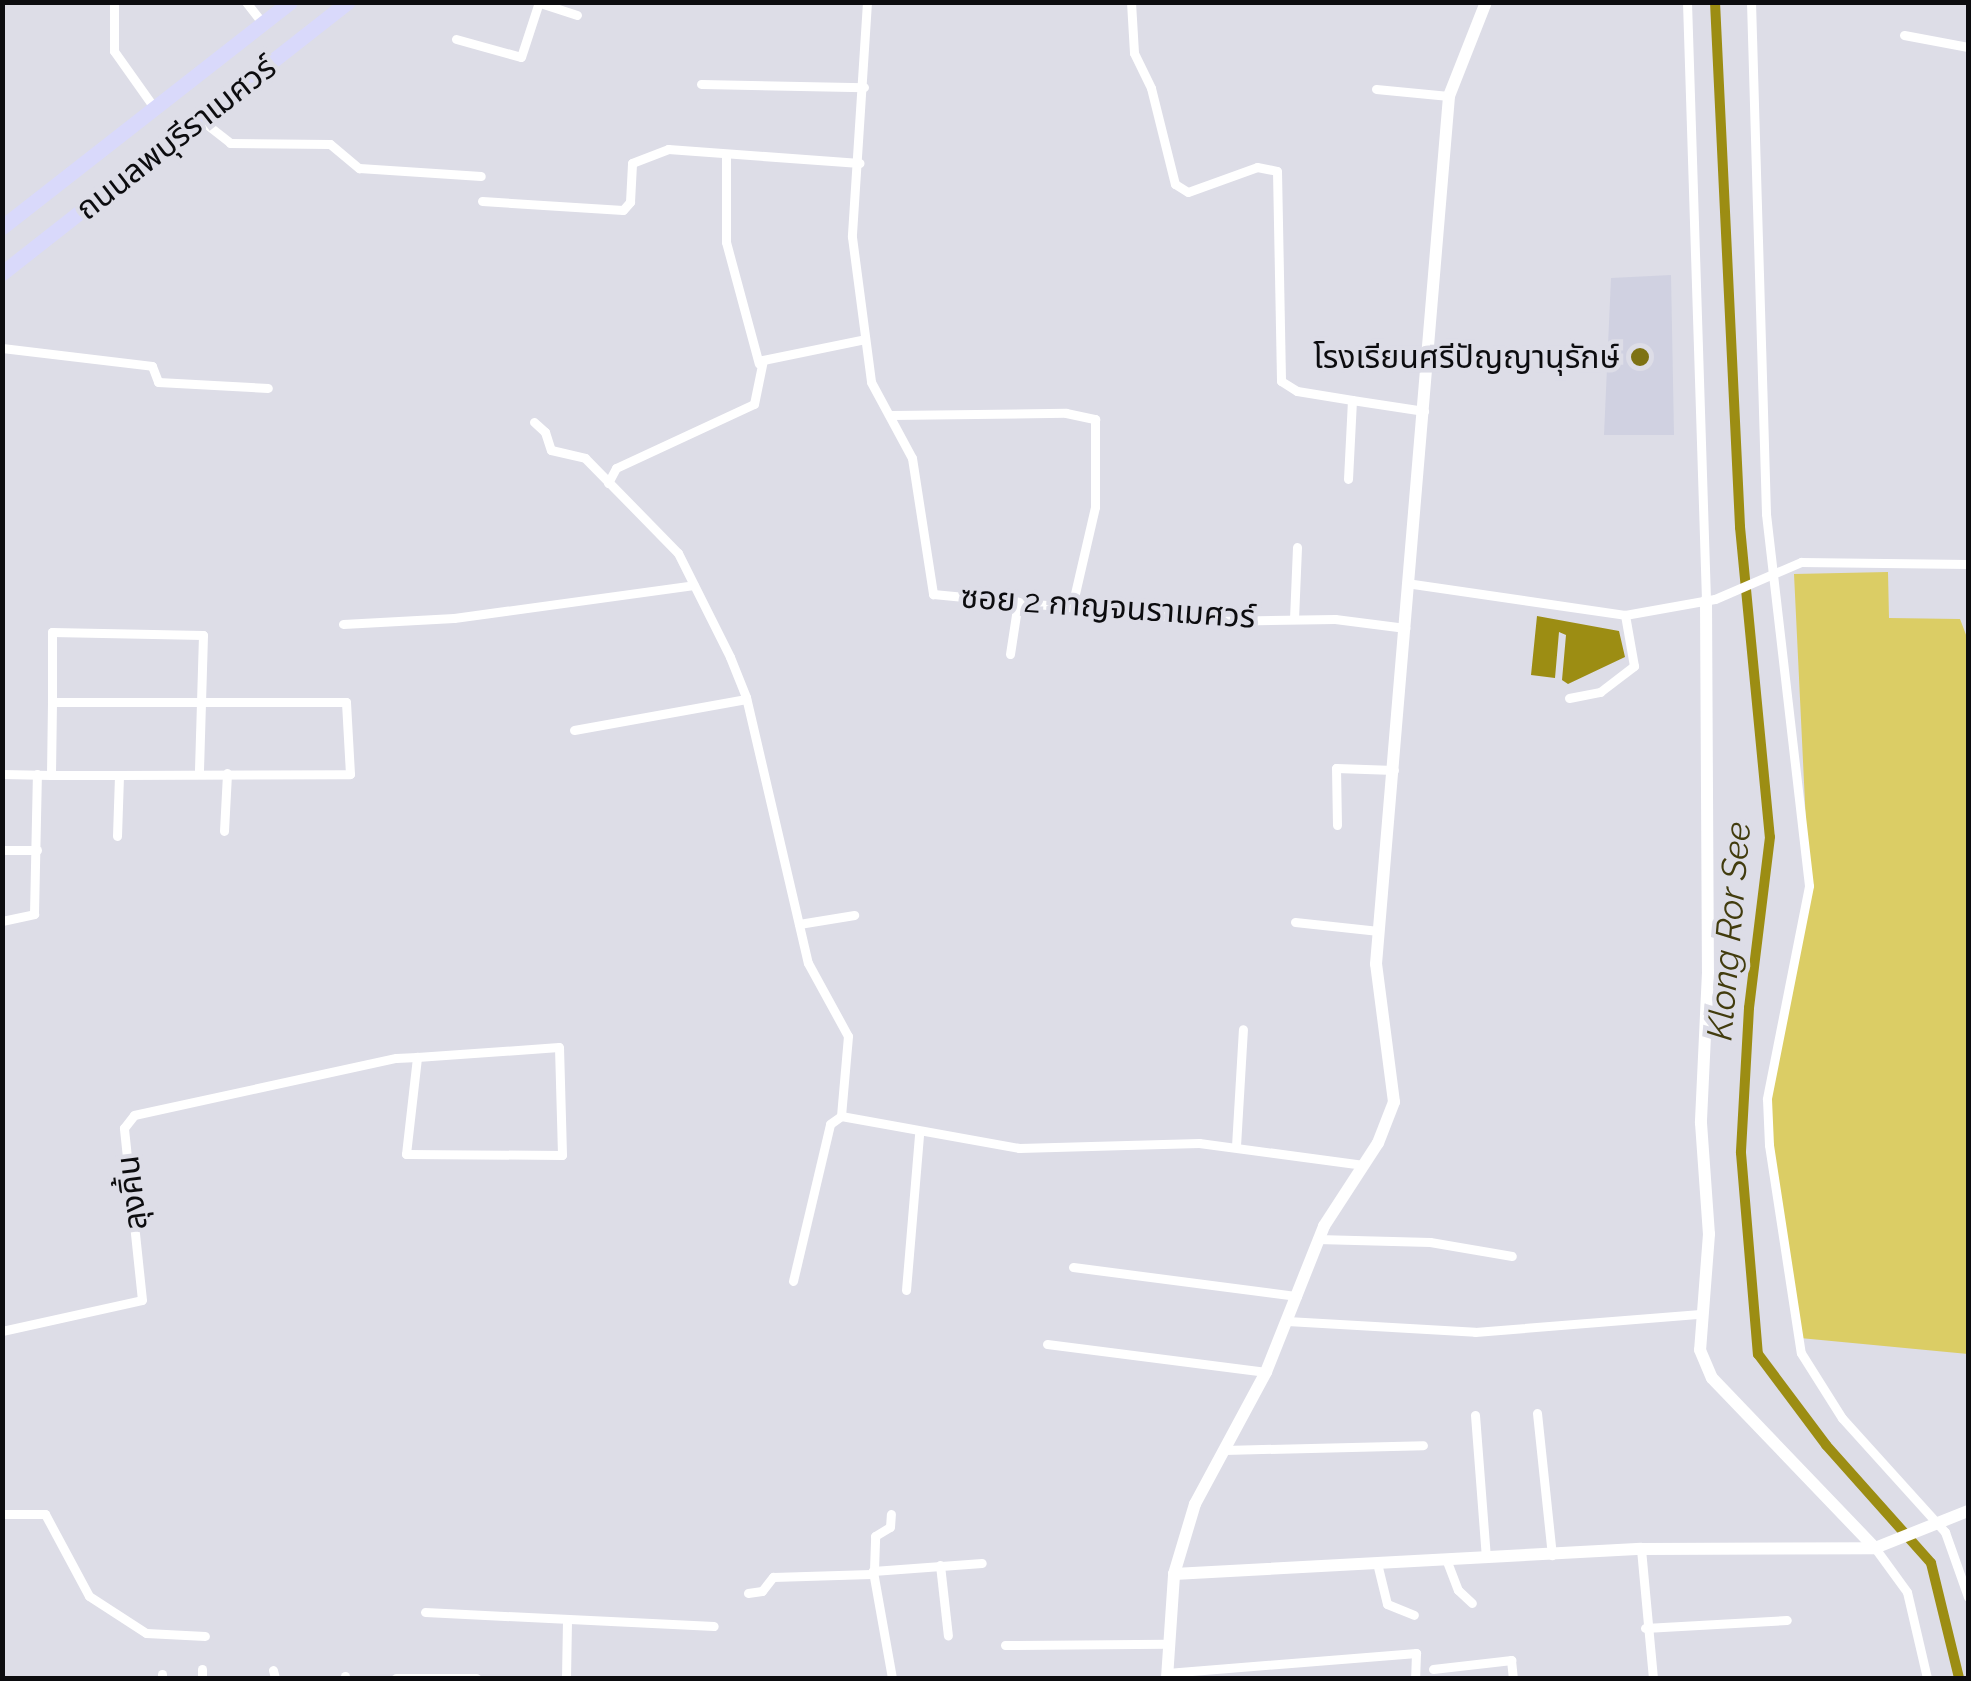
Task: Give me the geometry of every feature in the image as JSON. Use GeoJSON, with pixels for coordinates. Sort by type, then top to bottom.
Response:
{"type":"FeatureCollection","features":[{"type":"Feature","properties":{"kind":"main road","name":"ถนนลพบุรีราเมศวร์"},"geometry":{"type":"LineString","coordinates":[[2,226],[290,2]]}},
{"type":"Feature","properties":{"kind":"main road","name":"ถนนลพบุรีราเมศวร์"},"geometry":{"type":"LineString","coordinates":[[2,273],[348,2]]}},
{"type":"Feature","properties":{"kind":"street"},"geometry":{"type":"LineString","coordinates":[[114,2],[114,51],[154,109]]}},
{"type":"Feature","properties":{"kind":"street"},"geometry":{"type":"LineString","coordinates":[[246,2],[263,24]]}},
{"type":"Feature","properties":{"kind":"street","name":"ซอย 2 กาญจนราเมศวร์"},"geometry":{"type":"LineString","coordinates":[[867,2],[852,238],[871,382],[912,458],[934,594],[1215,621],[1294,620],[1408,628]]}},
{"type":"Feature","properties":{"kind":"street"},"geometry":{"type":"LineString","coordinates":[[1131,2],[1134,53],[1151,88],[1175,184],[1188,192],[1257,167],[1277,171],[1280,380],[1291,390],[1428,412]]}},
{"type":"Feature","properties":{"kind":"street"},"geometry":{"type":"LineString","coordinates":[[1415,1678],[1416,1653],[1167,1676],[1167,1644],[1174,1574],[1194,1504],[1266,1372],[1317,1239],[1387,1126],[1396,1094],[1377,1000],[1380,931],[1428,412],[1449,96],[1460,55],[1486,2]]}},
{"type":"Feature","properties":{"kind":"street"},"geometry":{"type":"LineString","coordinates":[[1686,2],[1710,600],[1708,972],[1701,1124],[1709,1234],[1700,1350],[1712,1378],[1879,1547],[1908,1592],[1927,1678]]}},
{"type":"Feature","properties":{"kind":"street"},"geometry":{"type":"LineString","coordinates":[[1751,2],[1768,574],[1792,701],[1809,886],[1766,1118],[1802,1353],[1842,1418],[1952,1547],[1968,1597]]}},
{"type":"Feature","properties":{"kind":"street"},"geometry":{"type":"LineString","coordinates":[[456,38],[521,57],[538,3],[577,15]]}},
{"type":"Feature","properties":{"kind":"street"},"geometry":{"type":"LineString","coordinates":[[1904,35],[1968,48]]}},
{"type":"Feature","properties":{"kind":"street"},"geometry":{"type":"LineString","coordinates":[[701,84],[864,87]]}},
{"type":"Feature","properties":{"kind":"street"},"geometry":{"type":"LineString","coordinates":[[1376,89],[1449,96]]}},
{"type":"Feature","properties":{"kind":"street"},"geometry":{"type":"LineString","coordinates":[[201,120],[230,144],[330,144],[359,168],[481,176]]}},
{"type":"Feature","properties":{"kind":"street"},"geometry":{"type":"LineString","coordinates":[[482,201],[622,210],[630,200],[631,165],[668,149],[726,158],[859,163]]}},
{"type":"Feature","properties":{"kind":"street"},"geometry":{"type":"LineString","coordinates":[[608,483],[616,468],[752,406],[759,364],[724,231],[726,158]]}},
{"type":"Feature","properties":{"kind":"street"},"geometry":{"type":"LineString","coordinates":[[759,364],[865,340]]}},
{"type":"Feature","properties":{"kind":"street"},"geometry":{"type":"LineString","coordinates":[[2,348],[152,366],[158,382],[268,388]]}},
{"type":"Feature","properties":{"kind":"street"},"geometry":{"type":"LineString","coordinates":[[1348,479],[1352,400]]}},
{"type":"Feature","properties":{"kind":"street"},"geometry":{"type":"LineString","coordinates":[[892,415],[1066,413],[1095,419],[1097,490],[1072,607]]}},
{"type":"Feature","properties":{"kind":"street"},"geometry":{"type":"LineString","coordinates":[[534,422],[546,432],[551,450],[582,455],[670,544],[694,585],[746,699],[813,972],[848,1036],[841,1116]]}},
{"type":"Feature","properties":{"kind":"street"},"geometry":{"type":"LineString","coordinates":[[1294,620],[1297,547]]}},
{"type":"Feature","properties":{"kind":"street"},"geometry":{"type":"LineString","coordinates":[[1413,584],[1625,615],[1710,600],[1768,574],[1817,560],[1968,564]]}},
{"type":"Feature","properties":{"kind":"street"},"geometry":{"type":"LineString","coordinates":[[343,624],[454,618],[694,585]]}},
{"type":"Feature","properties":{"kind":"street"},"geometry":{"type":"LineString","coordinates":[[1010,654],[1018,602]]}},
{"type":"Feature","properties":{"kind":"street"},"geometry":{"type":"LineString","coordinates":[[1569,698],[1600,692],[1634,666],[1625,615]]}},
{"type":"Feature","properties":{"kind":"street"},"geometry":{"type":"LineString","coordinates":[[51,774],[52,632],[202,635],[199,773]]}},
{"type":"Feature","properties":{"kind":"street"},"geometry":{"type":"LineString","coordinates":[[574,730],[746,699]]}},
{"type":"Feature","properties":{"kind":"street"},"geometry":{"type":"LineString","coordinates":[[2,774],[350,774],[346,702],[52,702]]}},
{"type":"Feature","properties":{"kind":"street"},"geometry":{"type":"LineString","coordinates":[[1337,826],[1336,768],[1394,770]]}},
{"type":"Feature","properties":{"kind":"street"},"geometry":{"type":"LineString","coordinates":[[224,832],[227,773]]}},
{"type":"Feature","properties":{"kind":"street"},"geometry":{"type":"LineString","coordinates":[[2,921],[33,916],[38,774]]}},
{"type":"Feature","properties":{"kind":"street"},"geometry":{"type":"LineString","coordinates":[[117,836],[119,774]]}},
{"type":"Feature","properties":{"kind":"street"},"geometry":{"type":"LineString","coordinates":[[2,850],[37,850]]}},
{"type":"Feature","properties":{"kind":"street"},"geometry":{"type":"LineString","coordinates":[[799,924],[854,914]]}},
{"type":"Feature","properties":{"kind":"street"},"geometry":{"type":"LineString","coordinates":[[1294,922],[1380,931]]}},
{"type":"Feature","properties":{"kind":"street"},"geometry":{"type":"LineString","coordinates":[[1236,1146],[1243,1029]]}},
{"type":"Feature","properties":{"kind":"street","name":"ลุงคิ้น"},"geometry":{"type":"LineString","coordinates":[[2,1331],[142,1300],[125,1132],[131,1116],[416,1057],[559,1047],[562,1155],[406,1154],[416,1057]]}},
{"type":"Feature","properties":{"kind":"street"},"geometry":{"type":"LineString","coordinates":[[792,1280],[830,1124],[841,1116],[920,1134],[1036,1150],[1236,1146],[1364,1165]]}},
{"type":"Feature","properties":{"kind":"street"},"geometry":{"type":"LineString","coordinates":[[906,1290],[920,1134]]}},
{"type":"Feature","properties":{"kind":"street"},"geometry":{"type":"LineString","coordinates":[[1317,1239],[1430,1242],[1512,1256]]}},
{"type":"Feature","properties":{"kind":"street"},"geometry":{"type":"LineString","coordinates":[[1074,1267],[1297,1296]]}},
{"type":"Feature","properties":{"kind":"street"},"geometry":{"type":"LineString","coordinates":[[1287,1322],[1475,1332],[1700,1314]]}},
{"type":"Feature","properties":{"kind":"street"},"geometry":{"type":"LineString","coordinates":[[1047,1344],[1266,1372]]}},
{"type":"Feature","properties":{"kind":"street"},"geometry":{"type":"LineString","coordinates":[[1537,1413],[1552,1554]]}},
{"type":"Feature","properties":{"kind":"street"},"geometry":{"type":"LineString","coordinates":[[1475,1416],[1486,1557]]}},
{"type":"Feature","properties":{"kind":"street"},"geometry":{"type":"LineString","coordinates":[[1224,1450],[1424,1445]]}},
{"type":"Feature","properties":{"kind":"street"},"geometry":{"type":"LineString","coordinates":[[1174,1574],[1641,1549],[1879,1547],[1968,1511]]}},
{"type":"Feature","properties":{"kind":"street"},"geometry":{"type":"LineString","coordinates":[[2,1514],[44,1514],[89,1596],[148,1634],[205,1636]]}},
{"type":"Feature","properties":{"kind":"street"},"geometry":{"type":"LineString","coordinates":[[891,1514],[891,1526],[874,1537],[873,1572],[892,1678]]}},
{"type":"Feature","properties":{"kind":"street"},"geometry":{"type":"LineString","coordinates":[[1641,1549],[1653,1678]]}},
{"type":"Feature","properties":{"kind":"street"},"geometry":{"type":"LineString","coordinates":[[1446,1560],[1458,1590],[1472,1603]]}},
{"type":"Feature","properties":{"kind":"street"},"geometry":{"type":"LineString","coordinates":[[748,1593],[762,1591],[773,1576],[982,1563]]}},
{"type":"Feature","properties":{"kind":"street"},"geometry":{"type":"LineString","coordinates":[[1377,1563],[1386,1602],[1414,1616]]}},
{"type":"Feature","properties":{"kind":"street"},"geometry":{"type":"LineString","coordinates":[[940,1566],[948,1636]]}},
{"type":"Feature","properties":{"kind":"street"},"geometry":{"type":"LineString","coordinates":[[425,1612],[714,1626]]}},
{"type":"Feature","properties":{"kind":"street"},"geometry":{"type":"LineString","coordinates":[[566,1678],[568,1619]]}},
{"type":"Feature","properties":{"kind":"street"},"geometry":{"type":"LineString","coordinates":[[1646,1628],[1787,1620]]}},
{"type":"Feature","properties":{"kind":"street"},"geometry":{"type":"LineString","coordinates":[[1004,1646],[1167,1644]]}},
{"type":"Feature","properties":{"kind":"street"},"geometry":{"type":"LineString","coordinates":[[1433,1669],[1511,1660],[1514,1678]]}},
{"type":"Feature","properties":{"kind":"street"},"geometry":{"type":"LineString","coordinates":[[396,1678],[476,1678]]}},
{"type":"Feature","properties":{"kind":"shaded area","name":"โรงเรียนศรีปัญญานุรักษ์"},"geometry":{"type":"Polygon","coordinates":[[[1671,275],[1674,435],[1604,435],[1611,278],[1671,275]]]}},
{"type":"Feature","properties":{"kind":"shaded area"},"geometry":{"type":"Polygon","coordinates":[[[1888,572],[1889,618],[1960,619],[1968,640],[1968,1354],[1800,1338],[1767,1099],[1809,886],[1794,574],[1888,572]]]}},
{"type":"Feature","properties":{"kind":"shaded area"},"geometry":{"type":"Polygon","coordinates":[[[1537,616],[1619,631],[1625,657],[1568,684],[1562,680],[1566,635],[1559,632],[1555,678],[1531,675],[1537,616]]]}},
{"type":"Feature","properties":{"kind":"waterway","name":"Klong Ror See"},"geometry":{"type":"LineString","coordinates":[[1715,2],[1740,527],[1770,837],[1749,1008],[1741,1153],[1758,1354],[1826,1445],[1931,1563],[1959,1678]]}},
{"type":"Feature","properties":{"kind":"place","name":"โรงเรียนศรีปัญญานุรักษ์"},"geometry":{"type":"Point","coordinates":[1640,357]}}]}
